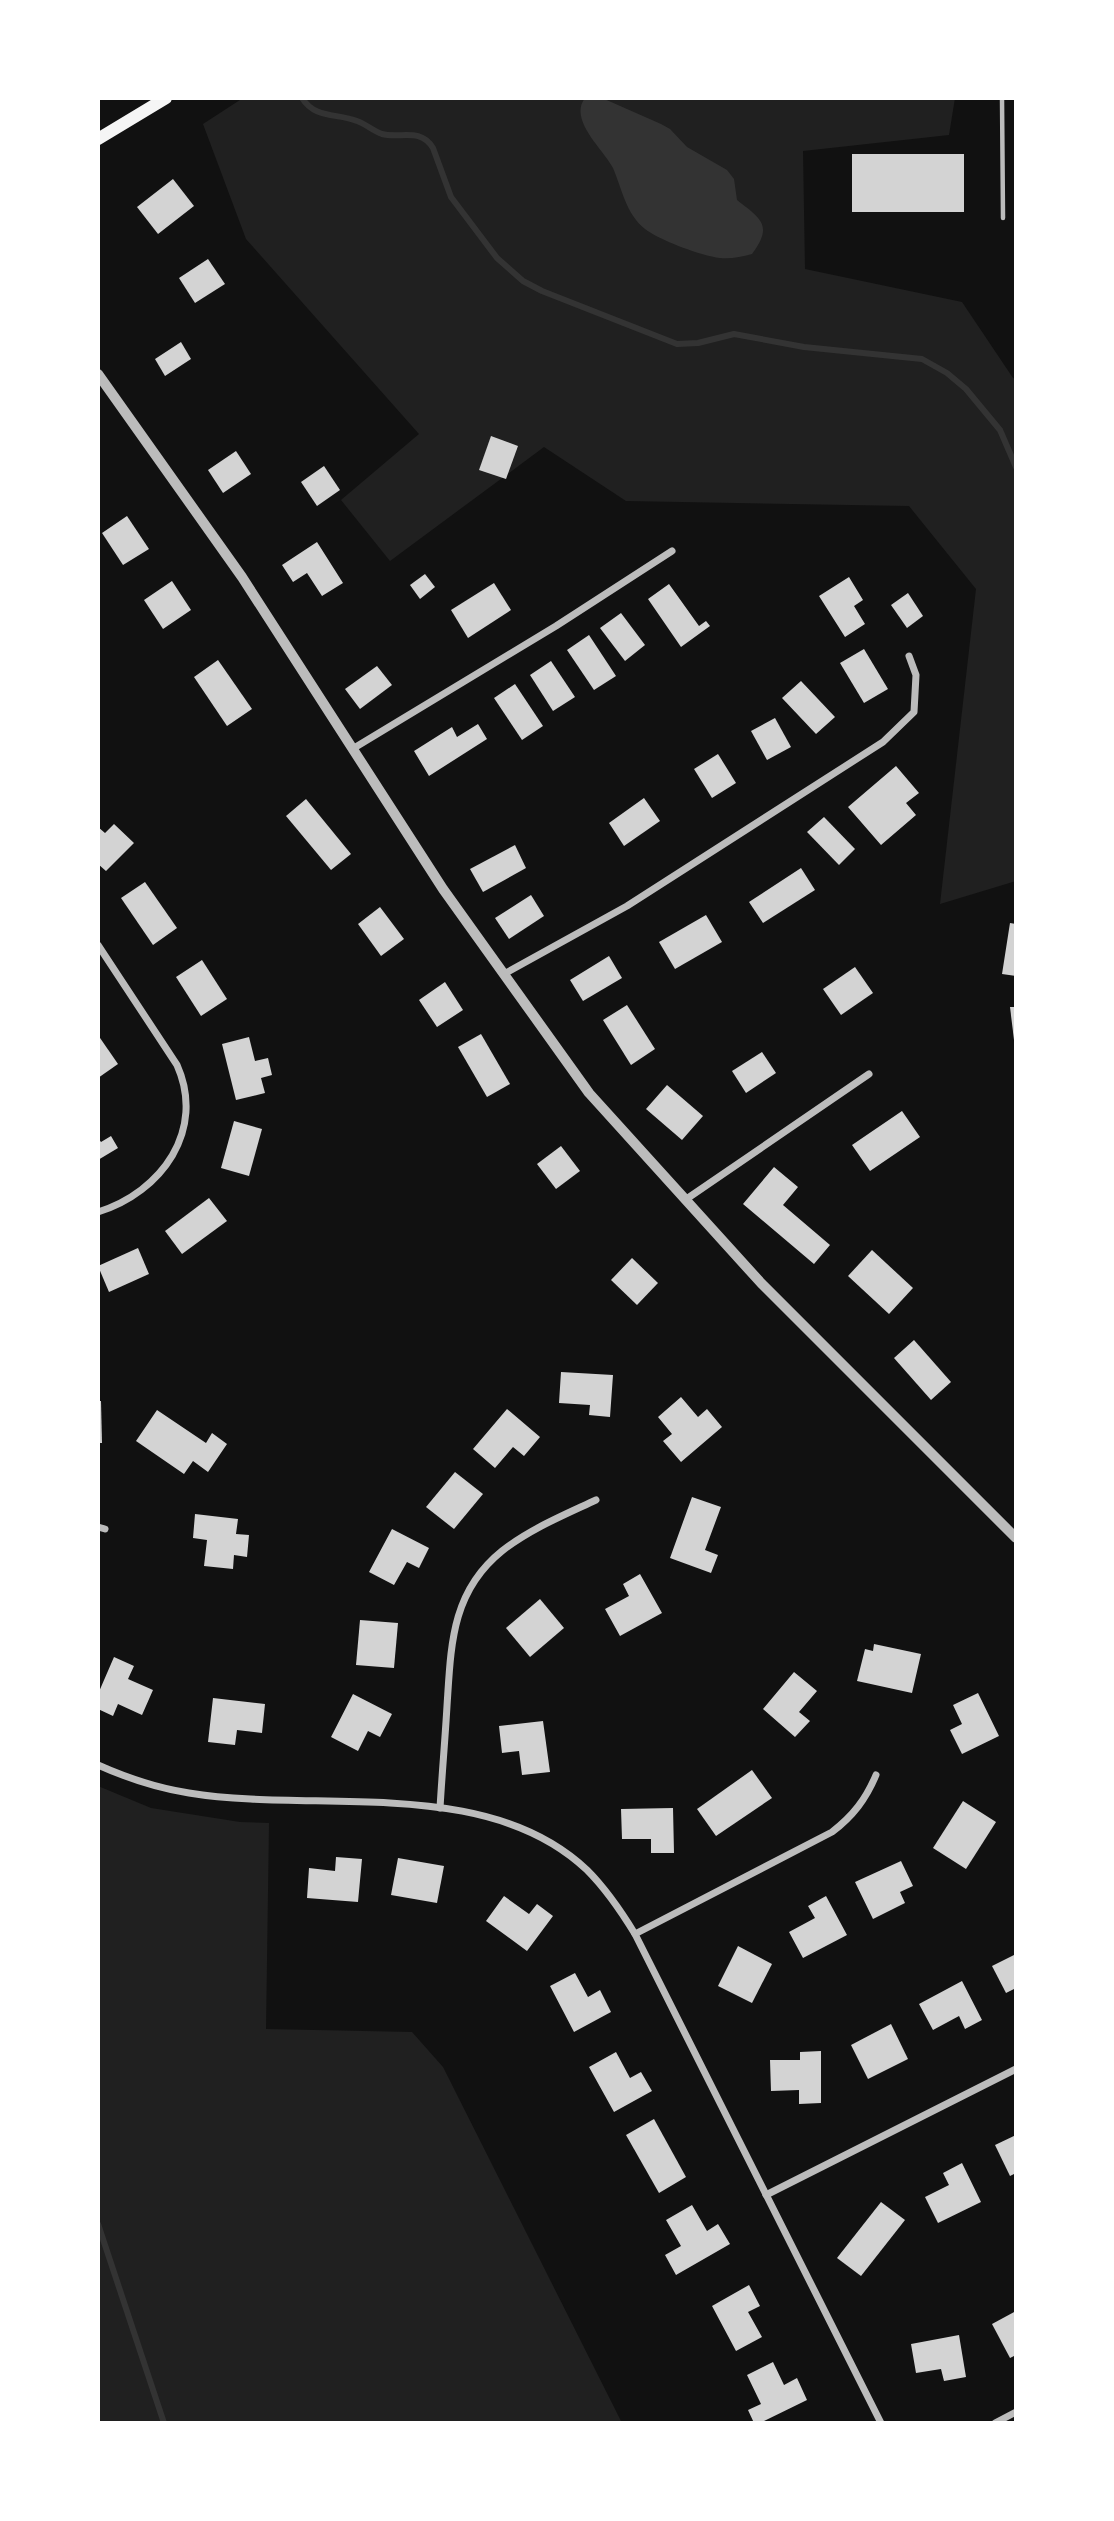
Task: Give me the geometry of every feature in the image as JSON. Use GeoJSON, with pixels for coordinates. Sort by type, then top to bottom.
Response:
{"type":"FeatureCollection","features":[{"type":"Feature","properties":{"kind":"main road"},"geometry":{"type":"LineString","coordinates":[[98,139],[166,98]]}},
{"type":"Feature","properties":{"kind":"street"},"geometry":{"type":"LineString","coordinates":[[98,374],[242,578],[443,889],[589,1094],[761,1283],[1016,1538]]}},
{"type":"Feature","properties":{"kind":"street"},"geometry":{"type":"LineString","coordinates":[[354,748],[556,626],[672,551]]}},
{"type":"Feature","properties":{"kind":"street"},"geometry":{"type":"LineString","coordinates":[[504,974],[627,906],[883,742],[914,712],[916,675],[909,656]]}},
{"type":"Feature","properties":{"kind":"street"},"geometry":{"type":"LineString","coordinates":[[98,945],[177,1065],[184,1086],[187,1120],[178,1147],[161,1171],[138,1191],[98,1212]]}},
{"type":"Feature","properties":{"kind":"street"},"geometry":{"type":"LineString","coordinates":[[685,1200],[869,1074]]}},
{"type":"Feature","properties":{"kind":"street"},"geometry":{"type":"LineString","coordinates":[[440,1808],[450,1650],[457,1617],[466,1595],[484,1569],[509,1546],[596,1500]]}},
{"type":"Feature","properties":{"kind":"street"},"geometry":{"type":"LineString","coordinates":[[98,1765],[140,1782],[195,1794],[473,1812],[527,1830],[551,1843],[593,1877],[635,1934],[881,2423]]}},
{"type":"Feature","properties":{"kind":"street"},"geometry":{"type":"LineString","coordinates":[[635,1934],[832,1832],[858,1808],[877,1775]]}},
{"type":"Feature","properties":{"kind":"street"},"geometry":{"type":"LineString","coordinates":[[766,2195],[1016,2069]]}},
{"type":"Feature","properties":{"kind":"street"},"geometry":{"type":"LineString","coordinates":[[995,2423],[1016,2412]]}},
{"type":"Feature","properties":{"kind":"lane"},"geometry":{"type":"LineString","coordinates":[[1002,98],[1003,218]]}},
{"type":"Feature","properties":{"kind":"shaded area"},"geometry":{"type":"Polygon","coordinates":[[[243,98],[955,98],[949,135],[803,151],[805,269],[962,302],[1016,379],[1016,881],[940,904],[976,589],[909,506],[626,501],[544,447],[390,561],[341,500],[419,434],[246,239],[203,124],[243,98]]]}},
{"type":"Feature","properties":{"kind":"shaded area"},"geometry":{"type":"Polygon","coordinates":[[[585,98],[602,98],[661,124],[670,129],[687,147],[727,170],[734,179],[737,200],[758,217],[763,229],[759,244],[752,254],[732,258],[712,257],[670,242],[645,229],[633,216],[613,168],[584,125],[581,107],[585,98]]]}},
{"type":"Feature","properties":{"kind":"shaded area"},"geometry":{"type":"Polygon","coordinates":[[[98,1786],[151,1808],[240,1822],[269,1823],[266,2029],[412,2032],[443,2067],[622,2423],[98,2423],[98,1786]]]}},
{"type":"Feature","properties":{"kind":"building"},"geometry":{"type":"Polygon","coordinates":[[[852,154],[964,154],[964,212],[852,212],[852,154]]]}},
{"type":"Feature","properties":{"kind":"building"},"geometry":{"type":"Polygon","coordinates":[[[173,179],[194,206],[158,234],[137,207],[173,179]]]}},
{"type":"Feature","properties":{"kind":"building"},"geometry":{"type":"Polygon","coordinates":[[[208,259],[225,284],[195,303],[179,278],[208,259]]]}},
{"type":"Feature","properties":{"kind":"building"},"geometry":{"type":"Polygon","coordinates":[[[181,342],[191,359],[165,376],[155,359],[181,342]]]}},
{"type":"Feature","properties":{"kind":"building"},"geometry":{"type":"Polygon","coordinates":[[[491,436],[518,446],[506,479],[479,470],[491,436]]]}},
{"type":"Feature","properties":{"kind":"building"},"geometry":{"type":"Polygon","coordinates":[[[236,451],[251,474],[223,493],[208,470],[236,451]]]}},
{"type":"Feature","properties":{"kind":"building"},"geometry":{"type":"Polygon","coordinates":[[[324,466],[340,490],[317,506],[301,482],[324,466]]]}},
{"type":"Feature","properties":{"kind":"building"},"geometry":{"type":"Polygon","coordinates":[[[127,516],[149,549],[123,565],[102,533],[127,516]]]}},
{"type":"Feature","properties":{"kind":"building"},"geometry":{"type":"Polygon","coordinates":[[[317,542],[343,583],[322,596],[307,573],[293,582],[282,565],[317,542]]]}},
{"type":"Feature","properties":{"kind":"building"},"geometry":{"type":"Polygon","coordinates":[[[425,574],[435,587],[420,599],[410,585],[425,574]]]}},
{"type":"Feature","properties":{"kind":"building"},"geometry":{"type":"Polygon","coordinates":[[[849,577],[863,600],[854,606],[865,624],[845,637],[819,596],[849,577]]]}},
{"type":"Feature","properties":{"kind":"building"},"geometry":{"type":"Polygon","coordinates":[[[172,581],[191,610],[163,629],[144,600],[172,581]]]}},
{"type":"Feature","properties":{"kind":"building"},"geometry":{"type":"Polygon","coordinates":[[[494,583],[511,610],[468,638],[451,610],[494,583]]]}},
{"type":"Feature","properties":{"kind":"building"},"geometry":{"type":"Polygon","coordinates":[[[669,584],[699,626],[706,621],[710,626],[681,647],[648,599],[669,584]]]}},
{"type":"Feature","properties":{"kind":"building"},"geometry":{"type":"Polygon","coordinates":[[[908,593],[923,616],[907,628],[891,605],[908,593]]]}},
{"type":"Feature","properties":{"kind":"building"},"geometry":{"type":"Polygon","coordinates":[[[621,613],[645,645],[625,661],[600,628],[621,613]]]}},
{"type":"Feature","properties":{"kind":"building"},"geometry":{"type":"Polygon","coordinates":[[[589,635],[616,676],[594,690],[567,650],[589,635]]]}},
{"type":"Feature","properties":{"kind":"building"},"geometry":{"type":"Polygon","coordinates":[[[864,649],[888,689],[864,703],[840,663],[864,649]]]}},
{"type":"Feature","properties":{"kind":"building"},"geometry":{"type":"Polygon","coordinates":[[[218,660],[252,709],[227,726],[194,677],[218,660]]]}},
{"type":"Feature","properties":{"kind":"building"},"geometry":{"type":"Polygon","coordinates":[[[551,661],[575,697],[553,711],[530,675],[551,661]]]}},
{"type":"Feature","properties":{"kind":"building"},"geometry":{"type":"Polygon","coordinates":[[[377,666],[392,685],[360,709],[345,689],[377,666]]]}},
{"type":"Feature","properties":{"kind":"building"},"geometry":{"type":"Polygon","coordinates":[[[801,681],[835,717],[816,734],[782,698],[801,681]]]}},
{"type":"Feature","properties":{"kind":"building"},"geometry":{"type":"Polygon","coordinates":[[[515,684],[543,726],[522,740],[494,698],[515,684]]]}},
{"type":"Feature","properties":{"kind":"building"},"geometry":{"type":"Polygon","coordinates":[[[775,718],[791,747],[767,760],[751,731],[775,718]]]}},
{"type":"Feature","properties":{"kind":"building"},"geometry":{"type":"Polygon","coordinates":[[[478,724],[487,739],[429,776],[414,751],[452,727],[457,737],[478,724]]]}},
{"type":"Feature","properties":{"kind":"building"},"geometry":{"type":"Polygon","coordinates":[[[718,754],[736,783],[712,798],[694,769],[718,754]]]}},
{"type":"Feature","properties":{"kind":"building"},"geometry":{"type":"Polygon","coordinates":[[[896,766],[919,793],[906,803],[916,815],[881,845],[848,807],[896,766]]]}},
{"type":"Feature","properties":{"kind":"building"},"geometry":{"type":"Polygon","coordinates":[[[644,798],[660,821],[624,846],[609,823],[644,798]]]}},
{"type":"Feature","properties":{"kind":"building"},"geometry":{"type":"Polygon","coordinates":[[[306,799],[351,854],[331,870],[286,816],[306,799]]]}},
{"type":"Feature","properties":{"kind":"building"},"geometry":{"type":"Polygon","coordinates":[[[824,817],[855,849],[839,865],[807,832],[824,817]]]}},
{"type":"Feature","properties":{"kind":"building"},"geometry":{"type":"Polygon","coordinates":[[[114,824],[134,843],[106,871],[98,864],[98,827],[105,833],[114,824]]]}},
{"type":"Feature","properties":{"kind":"building"},"geometry":{"type":"Polygon","coordinates":[[[515,845],[526,868],[483,892],[470,869],[515,845]]]}},
{"type":"Feature","properties":{"kind":"building"},"geometry":{"type":"Polygon","coordinates":[[[801,868],[815,890],[763,923],[749,902],[801,868]]]}},
{"type":"Feature","properties":{"kind":"building"},"geometry":{"type":"Polygon","coordinates":[[[145,882],[177,928],[153,945],[121,898],[145,882]]]}},
{"type":"Feature","properties":{"kind":"building"},"geometry":{"type":"Polygon","coordinates":[[[531,895],[544,916],[509,939],[495,918],[531,895]]]}},
{"type":"Feature","properties":{"kind":"building"},"geometry":{"type":"Polygon","coordinates":[[[380,907],[404,939],[381,956],[358,924],[380,907]]]}},
{"type":"Feature","properties":{"kind":"building"},"geometry":{"type":"Polygon","coordinates":[[[706,915],[722,942],[675,969],[659,942],[706,915]]]}},
{"type":"Feature","properties":{"kind":"building"},"geometry":{"type":"Polygon","coordinates":[[[1010,923],[1016,924],[1016,976],[1002,974],[1010,923]]]}},
{"type":"Feature","properties":{"kind":"building"},"geometry":{"type":"Polygon","coordinates":[[[609,956],[622,978],[583,1001],[570,980],[609,956]]]}},
{"type":"Feature","properties":{"kind":"building"},"geometry":{"type":"Polygon","coordinates":[[[202,960],[227,999],[201,1016],[176,977],[202,960]]]}},
{"type":"Feature","properties":{"kind":"building"},"geometry":{"type":"Polygon","coordinates":[[[855,967],[873,993],[841,1015],[823,989],[855,967]]]}},
{"type":"Feature","properties":{"kind":"building"},"geometry":{"type":"Polygon","coordinates":[[[445,982],[463,1010],[437,1027],[419,1000],[445,982]]]}},
{"type":"Feature","properties":{"kind":"building"},"geometry":{"type":"Polygon","coordinates":[[[627,1005],[655,1049],[631,1065],[603,1020],[627,1005]]]}},
{"type":"Feature","properties":{"kind":"building"},"geometry":{"type":"Polygon","coordinates":[[[1010,1007],[1016,1007],[1016,1040],[1014,1040],[1010,1007]]]}},
{"type":"Feature","properties":{"kind":"building"},"geometry":{"type":"Polygon","coordinates":[[[481,1034],[510,1084],[487,1097],[458,1047],[481,1034]]]}},
{"type":"Feature","properties":{"kind":"building"},"geometry":{"type":"Polygon","coordinates":[[[98,1035],[118,1064],[98,1078],[98,1035]]]}},
{"type":"Feature","properties":{"kind":"building"},"geometry":{"type":"Polygon","coordinates":[[[249,1037],[255,1061],[268,1058],[272,1075],[261,1078],[265,1093],[236,1100],[222,1044],[249,1037]]]}},
{"type":"Feature","properties":{"kind":"building"},"geometry":{"type":"Polygon","coordinates":[[[762,1052],[776,1073],[746,1093],[732,1071],[762,1052]]]}},
{"type":"Feature","properties":{"kind":"building"},"geometry":{"type":"Polygon","coordinates":[[[667,1085],[703,1116],[682,1140],[646,1109],[667,1085]]]}},
{"type":"Feature","properties":{"kind":"building"},"geometry":{"type":"Polygon","coordinates":[[[902,1111],[920,1137],[870,1171],[852,1145],[902,1111]]]}},
{"type":"Feature","properties":{"kind":"building"},"geometry":{"type":"Polygon","coordinates":[[[234,1121],[262,1129],[249,1176],[221,1168],[234,1121]]]}},
{"type":"Feature","properties":{"kind":"building"},"geometry":{"type":"Polygon","coordinates":[[[111,1136],[118,1148],[98,1160],[98,1138],[101,1142],[111,1136]]]}},
{"type":"Feature","properties":{"kind":"building"},"geometry":{"type":"Polygon","coordinates":[[[561,1146],[580,1171],[556,1189],[537,1164],[561,1146]]]}},
{"type":"Feature","properties":{"kind":"building"},"geometry":{"type":"Polygon","coordinates":[[[774,1167],[798,1187],[783,1205],[830,1245],[814,1264],[743,1204],[774,1167]]]}},
{"type":"Feature","properties":{"kind":"building"},"geometry":{"type":"Polygon","coordinates":[[[209,1198],[227,1221],[182,1254],[165,1231],[209,1198]]]}},
{"type":"Feature","properties":{"kind":"building"},"geometry":{"type":"Polygon","coordinates":[[[138,1248],[149,1274],[109,1292],[98,1266],[138,1248]]]}},
{"type":"Feature","properties":{"kind":"building"},"geometry":{"type":"Polygon","coordinates":[[[872,1250],[913,1288],[889,1314],[848,1276],[872,1250]]]}},
{"type":"Feature","properties":{"kind":"building"},"geometry":{"type":"Polygon","coordinates":[[[632,1258],[658,1283],[637,1305],[611,1280],[632,1258]]]}},
{"type":"Feature","properties":{"kind":"building"},"geometry":{"type":"Polygon","coordinates":[[[914,1340],[951,1382],[931,1400],[894,1358],[914,1340]]]}},
{"type":"Feature","properties":{"kind":"building"},"geometry":{"type":"Polygon","coordinates":[[[561,1372],[613,1375],[610,1417],[589,1415],[590,1405],[559,1403],[561,1372]]]}},
{"type":"Feature","properties":{"kind":"building"},"geometry":{"type":"Polygon","coordinates":[[[681,1397],[698,1417],[707,1409],[722,1427],[681,1462],[663,1441],[672,1434],[658,1417],[681,1397]]]}},
{"type":"Feature","properties":{"kind":"building"},"geometry":{"type":"Polygon","coordinates":[[[98,1401],[101,1401],[102,1443],[98,1443],[98,1401]]]}},
{"type":"Feature","properties":{"kind":"building"},"geometry":{"type":"Polygon","coordinates":[[[507,1409],[540,1437],[524,1456],[513,1447],[495,1468],[473,1449],[507,1409]]]}},
{"type":"Feature","properties":{"kind":"building"},"geometry":{"type":"Polygon","coordinates":[[[157,1410],[206,1443],[212,1433],[227,1444],[208,1472],[193,1461],[184,1474],[136,1441],[157,1410]]]}},
{"type":"Feature","properties":{"kind":"building"},"geometry":{"type":"Polygon","coordinates":[[[455,1472],[483,1494],[454,1529],[426,1507],[455,1472]]]}},
{"type":"Feature","properties":{"kind":"building"},"geometry":{"type":"Polygon","coordinates":[[[692,1497],[721,1507],[705,1550],[718,1555],[711,1573],[670,1558],[692,1497]]]}},
{"type":"Feature","properties":{"kind":"building"},"geometry":{"type":"Polygon","coordinates":[[[195,1514],[238,1519],[236,1534],[249,1535],[247,1557],[234,1555],[233,1569],[204,1566],[207,1540],[193,1538],[195,1514]]]}},
{"type":"Feature","properties":{"kind":"building"},"geometry":{"type":"Polygon","coordinates":[[[392,1529],[429,1548],[419,1568],[407,1562],[394,1585],[369,1572],[392,1529]]]}},
{"type":"Feature","properties":{"kind":"building"},"geometry":{"type":"Polygon","coordinates":[[[640,1574],[662,1613],[620,1636],[605,1609],[629,1596],[623,1584],[640,1574]]]}},
{"type":"Feature","properties":{"kind":"building"},"geometry":{"type":"Polygon","coordinates":[[[540,1599],[564,1628],[530,1657],[506,1628],[540,1599]]]}},
{"type":"Feature","properties":{"kind":"building"},"geometry":{"type":"Polygon","coordinates":[[[360,1620],[398,1623],[394,1668],[356,1665],[360,1620]]]}},
{"type":"Feature","properties":{"kind":"building"},"geometry":{"type":"Polygon","coordinates":[[[874,1644],[921,1654],[912,1693],[857,1681],[865,1649],[873,1651],[874,1644]]]}},
{"type":"Feature","properties":{"kind":"building"},"geometry":{"type":"Polygon","coordinates":[[[114,1657],[134,1666],[128,1679],[153,1690],[142,1715],[118,1704],[113,1716],[98,1709],[98,1694],[114,1657]]]}},
{"type":"Feature","properties":{"kind":"building"},"geometry":{"type":"Polygon","coordinates":[[[794,1672],[817,1691],[799,1712],[810,1721],[795,1737],[763,1709],[794,1672]]]}},
{"type":"Feature","properties":{"kind":"building"},"geometry":{"type":"Polygon","coordinates":[[[978,1693],[999,1736],[962,1754],[950,1730],[962,1724],[953,1705],[978,1693]]]}},
{"type":"Feature","properties":{"kind":"building"},"geometry":{"type":"Polygon","coordinates":[[[353,1694],[392,1714],[380,1737],[368,1731],[358,1751],[331,1737],[353,1694]]]}},
{"type":"Feature","properties":{"kind":"building"},"geometry":{"type":"Polygon","coordinates":[[[213,1698],[265,1704],[262,1733],[237,1730],[235,1745],[208,1742],[213,1698]]]}},
{"type":"Feature","properties":{"kind":"building"},"geometry":{"type":"Polygon","coordinates":[[[543,1721],[550,1772],[522,1775],[519,1751],[502,1753],[499,1726],[543,1721]]]}},
{"type":"Feature","properties":{"kind":"building"},"geometry":{"type":"Polygon","coordinates":[[[752,1770],[772,1798],[716,1836],[697,1809],[752,1770]]]}},
{"type":"Feature","properties":{"kind":"building"},"geometry":{"type":"Polygon","coordinates":[[[963,1801],[996,1822],[966,1869],[933,1848],[963,1801]]]}},
{"type":"Feature","properties":{"kind":"building"},"geometry":{"type":"Polygon","coordinates":[[[673,1808],[674,1853],[651,1853],[651,1839],[622,1839],[621,1809],[673,1808]]]}},
{"type":"Feature","properties":{"kind":"building"},"geometry":{"type":"Polygon","coordinates":[[[336,1857],[362,1859],[358,1902],[307,1898],[309,1868],[335,1871],[336,1857]]]}},
{"type":"Feature","properties":{"kind":"building"},"geometry":{"type":"Polygon","coordinates":[[[398,1858],[444,1866],[437,1903],[391,1895],[398,1858]]]}},
{"type":"Feature","properties":{"kind":"building"},"geometry":{"type":"Polygon","coordinates":[[[901,1861],[913,1886],[900,1892],[905,1903],[873,1919],[855,1882],[901,1861]]]}},
{"type":"Feature","properties":{"kind":"building"},"geometry":{"type":"Polygon","coordinates":[[[504,1896],[529,1914],[537,1904],[553,1916],[527,1951],[486,1921],[504,1896]]]}},
{"type":"Feature","properties":{"kind":"building"},"geometry":{"type":"Polygon","coordinates":[[[826,1896],[847,1935],[803,1958],[789,1932],[815,1918],[808,1906],[826,1896]]]}},
{"type":"Feature","properties":{"kind":"building"},"geometry":{"type":"Polygon","coordinates":[[[738,1946],[772,1964],[752,2003],[718,1986],[738,1946]]]}},
{"type":"Feature","properties":{"kind":"building"},"geometry":{"type":"Polygon","coordinates":[[[1016,1954],[1016,1988],[1006,1993],[992,1966],[1016,1954]]]}},
{"type":"Feature","properties":{"kind":"building"},"geometry":{"type":"Polygon","coordinates":[[[575,1973],[588,1997],[600,1990],[611,2012],[574,2032],[550,1986],[575,1973]]]}},
{"type":"Feature","properties":{"kind":"building"},"geometry":{"type":"Polygon","coordinates":[[[962,1981],[982,2020],[965,2029],[959,2016],[933,2030],[919,2004],[962,1981]]]}},
{"type":"Feature","properties":{"kind":"building"},"geometry":{"type":"Polygon","coordinates":[[[891,2024],[908,2059],[868,2079],[851,2045],[891,2024]]]}},
{"type":"Feature","properties":{"kind":"building"},"geometry":{"type":"Polygon","coordinates":[[[821,2051],[821,2103],[799,2104],[799,2090],[771,2091],[770,2060],[800,2060],[800,2052],[821,2051]]]}},
{"type":"Feature","properties":{"kind":"building"},"geometry":{"type":"Polygon","coordinates":[[[616,2052],[630,2078],[641,2072],[652,2091],[614,2112],[589,2067],[616,2052]]]}},
{"type":"Feature","properties":{"kind":"building"},"geometry":{"type":"Polygon","coordinates":[[[654,2119],[686,2177],[659,2193],[626,2135],[654,2119]]]}},
{"type":"Feature","properties":{"kind":"building"},"geometry":{"type":"Polygon","coordinates":[[[1016,2135],[1016,2173],[1010,2176],[995,2145],[1016,2135]]]}},
{"type":"Feature","properties":{"kind":"building"},"geometry":{"type":"Polygon","coordinates":[[[962,2163],[981,2202],[938,2223],[925,2197],[949,2185],[943,2173],[962,2163]]]}},
{"type":"Feature","properties":{"kind":"building"},"geometry":{"type":"Polygon","coordinates":[[[881,2202],[905,2220],[861,2276],[837,2258],[881,2202]]]}},
{"type":"Feature","properties":{"kind":"building"},"geometry":{"type":"Polygon","coordinates":[[[692,2205],[707,2231],[718,2224],[730,2244],[676,2275],[665,2255],[681,2246],[666,2220],[692,2205]]]}},
{"type":"Feature","properties":{"kind":"building"},"geometry":{"type":"Polygon","coordinates":[[[749,2285],[760,2306],[748,2312],[762,2337],[736,2351],[712,2306],[749,2285]]]}},
{"type":"Feature","properties":{"kind":"building"},"geometry":{"type":"Polygon","coordinates":[[[1016,2311],[1016,2355],[1010,2358],[992,2324],[1016,2311]]]}},
{"type":"Feature","properties":{"kind":"building"},"geometry":{"type":"Polygon","coordinates":[[[959,2335],[966,2377],[944,2381],[941,2369],[916,2373],[911,2344],[959,2335]]]}},
{"type":"Feature","properties":{"kind":"building"},"geometry":{"type":"Polygon","coordinates":[[[773,2362],[784,2385],[797,2378],[807,2400],[760,2423],[754,2423],[748,2410],[761,2404],[747,2375],[773,2362]]]}},
{"type":"Feature","properties":{"kind":"waterway"},"geometry":{"type":"LineString","coordinates":[[302,98],[313,109],[357,121],[382,134],[416,136],[428,142],[433,148],[451,197],[497,258],[523,281],[542,291],[677,344],[698,343],[734,334],[804,347],[922,359],[947,373],[966,389],[1000,430],[1016,467]]}},
{"type":"Feature","properties":{"kind":"waterway"},"geometry":{"type":"LineString","coordinates":[[98,2224],[164,2423]]}}]}
